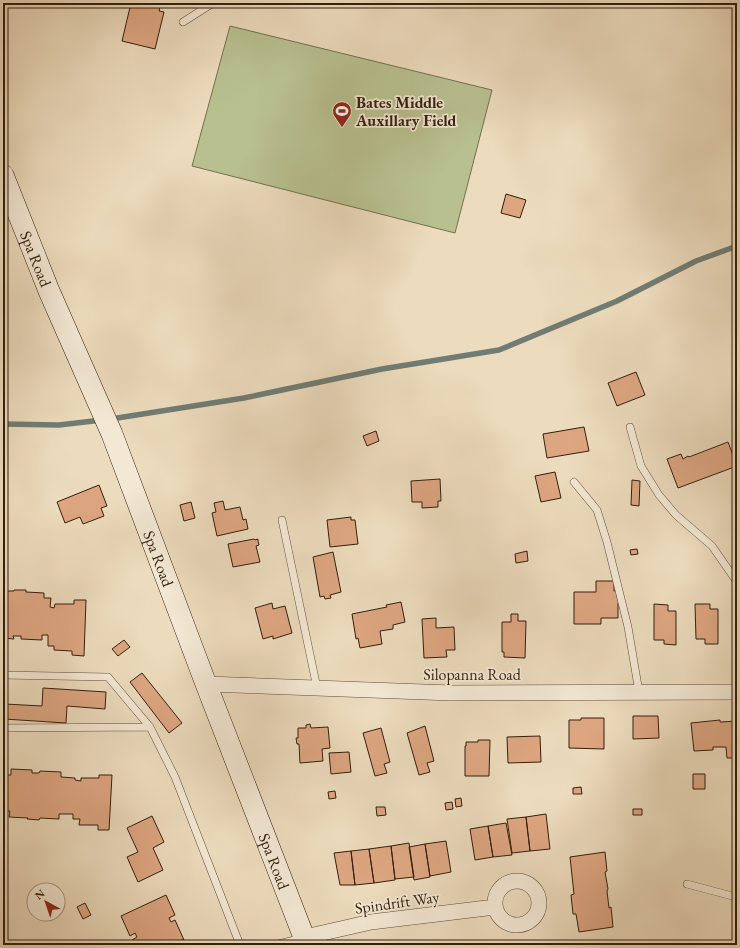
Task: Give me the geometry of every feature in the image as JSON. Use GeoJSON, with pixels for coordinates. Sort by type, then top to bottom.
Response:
{"type":"FeatureCollection","features":[{"type":"Feature","properties":{"kind":"main road","name":"Spa Road"},"geometry":{"type":"LineString","coordinates":[[3,175],[49,291],[112,434],[206,684],[306,941]]}},
{"type":"Feature","properties":{"kind":"street","name":"Silopanna Road"},"geometry":{"type":"LineString","coordinates":[[206,684],[452,693],[737,692]]}},
{"type":"Feature","properties":{"kind":"street","name":"Spindrift Way"},"geometry":{"type":"LineString","coordinates":[[306,941],[371,922],[495,907]]}},
{"type":"Feature","properties":{"kind":"lane"},"geometry":{"type":"LineString","coordinates":[[183,22],[213,3]]}},
{"type":"Feature","properties":{"kind":"lane"},"geometry":{"type":"LineString","coordinates":[[630,427],[641,466],[659,495],[676,515],[712,546],[737,582]]}},
{"type":"Feature","properties":{"kind":"lane"},"geometry":{"type":"LineString","coordinates":[[574,482],[597,510],[628,627],[639,692]]}},
{"type":"Feature","properties":{"kind":"lane"},"geometry":{"type":"LineString","coordinates":[[282,520],[317,688]]}},
{"type":"Feature","properties":{"kind":"lane"},"geometry":{"type":"LineString","coordinates":[[3,675],[108,677],[150,727],[175,777],[240,945]]}},
{"type":"Feature","properties":{"kind":"lane"},"geometry":{"type":"LineString","coordinates":[[3,728],[150,727]]}},
{"type":"Feature","properties":{"kind":"lane"},"geometry":{"type":"LineString","coordinates":[[687,884],[736,897],[737,893]]}},
{"type":"Feature","properties":{"kind":"lane"},"geometry":{"type":"LineString","coordinates":[[274,945],[306,941]]}},
{"type":"Feature","properties":{"kind":"green space","name":"Bates Middle Auxillary Field"},"geometry":{"type":"Polygon","coordinates":[[[230,26],[492,90],[455,233],[192,166],[230,26]]]}},
{"type":"Feature","properties":{"kind":"building"},"geometry":{"type":"Polygon","coordinates":[[[131,3],[161,3],[159,11],[164,12],[155,49],[122,41],[131,3]]]}},
{"type":"Feature","properties":{"kind":"building"},"geometry":{"type":"Polygon","coordinates":[[[506,194],[526,200],[520,218],[501,213],[506,194]]]}},
{"type":"Feature","properties":{"kind":"building"},"geometry":{"type":"Polygon","coordinates":[[[636,372],[645,395],[617,406],[608,383],[636,372]]]}},
{"type":"Feature","properties":{"kind":"building"},"geometry":{"type":"Polygon","coordinates":[[[584,427],[589,451],[547,458],[543,434],[584,427]]]}},
{"type":"Feature","properties":{"kind":"building"},"geometry":{"type":"Polygon","coordinates":[[[376,431],[379,441],[367,446],[363,436],[376,431]]]}},
{"type":"Feature","properties":{"kind":"building"},"geometry":{"type":"Polygon","coordinates":[[[728,442],[737,466],[678,488],[667,459],[681,454],[683,459],[728,442]]]}},
{"type":"Feature","properties":{"kind":"building"},"geometry":{"type":"Polygon","coordinates":[[[555,472],[561,498],[541,502],[535,476],[555,472]]]}},
{"type":"Feature","properties":{"kind":"building"},"geometry":{"type":"Polygon","coordinates":[[[440,479],[441,501],[438,501],[438,507],[422,508],[422,502],[412,502],[411,481],[440,479]]]}},
{"type":"Feature","properties":{"kind":"building"},"geometry":{"type":"Polygon","coordinates":[[[632,480],[640,481],[639,506],[631,505],[632,480]]]}},
{"type":"Feature","properties":{"kind":"building"},"geometry":{"type":"Polygon","coordinates":[[[99,485],[107,506],[101,508],[104,516],[83,524],[80,517],[65,523],[57,502],[99,485]]]}},
{"type":"Feature","properties":{"kind":"building"},"geometry":{"type":"Polygon","coordinates":[[[223,501],[225,510],[240,507],[243,520],[246,519],[248,529],[217,536],[212,513],[216,512],[214,503],[223,501]]]}},
{"type":"Feature","properties":{"kind":"building"},"geometry":{"type":"Polygon","coordinates":[[[191,502],[195,518],[184,521],[180,505],[191,502]]]}},
{"type":"Feature","properties":{"kind":"building"},"geometry":{"type":"Polygon","coordinates":[[[351,517],[351,520],[355,520],[358,544],[330,547],[327,520],[351,517]]]}},
{"type":"Feature","properties":{"kind":"building"},"geometry":{"type":"Polygon","coordinates":[[[258,539],[259,545],[256,546],[260,562],[233,567],[228,544],[258,539]]]}},
{"type":"Feature","properties":{"kind":"building"},"geometry":{"type":"Polygon","coordinates":[[[637,549],[638,554],[631,555],[630,550],[637,549]]]}},
{"type":"Feature","properties":{"kind":"building"},"geometry":{"type":"Polygon","coordinates":[[[527,551],[528,561],[516,563],[515,554],[527,551]]]}},
{"type":"Feature","properties":{"kind":"building"},"geometry":{"type":"Polygon","coordinates":[[[333,552],[341,592],[330,595],[331,598],[325,599],[324,596],[320,597],[313,557],[333,552]]]}},
{"type":"Feature","properties":{"kind":"building"},"geometry":{"type":"Polygon","coordinates":[[[596,581],[614,581],[614,591],[617,591],[617,597],[619,597],[618,618],[601,618],[601,624],[574,624],[574,592],[596,592],[596,581]]]}},
{"type":"Feature","properties":{"kind":"building"},"geometry":{"type":"Polygon","coordinates":[[[14,590],[44,593],[44,598],[51,598],[50,607],[54,608],[55,604],[74,604],[74,600],[86,600],[84,656],[72,655],[72,651],[54,650],[54,646],[48,646],[48,635],[42,635],[42,640],[21,639],[21,636],[13,636],[14,639],[3,638],[3,591],[14,590]]]}},
{"type":"Feature","properties":{"kind":"building"},"geometry":{"type":"Polygon","coordinates":[[[401,602],[405,622],[393,625],[393,629],[380,631],[382,644],[360,648],[358,638],[356,639],[352,614],[387,607],[386,605],[401,602]]]}},
{"type":"Feature","properties":{"kind":"building"},"geometry":{"type":"Polygon","coordinates":[[[272,603],[273,609],[285,606],[292,633],[273,639],[273,636],[263,639],[255,608],[272,603]]]}},
{"type":"Feature","properties":{"kind":"building"},"geometry":{"type":"Polygon","coordinates":[[[654,604],[668,605],[668,611],[676,611],[676,645],[664,644],[664,640],[654,640],[654,604]]]}},
{"type":"Feature","properties":{"kind":"building"},"geometry":{"type":"Polygon","coordinates":[[[695,604],[710,604],[710,609],[718,609],[718,644],[705,644],[705,639],[696,639],[695,604]]]}},
{"type":"Feature","properties":{"kind":"building"},"geometry":{"type":"Polygon","coordinates":[[[511,614],[518,614],[518,621],[526,621],[525,658],[504,657],[504,652],[502,652],[502,622],[511,622],[511,614]]]}},
{"type":"Feature","properties":{"kind":"building"},"geometry":{"type":"Polygon","coordinates":[[[436,618],[436,628],[454,627],[455,650],[446,650],[447,657],[424,658],[422,619],[436,618]]]}},
{"type":"Feature","properties":{"kind":"building"},"geometry":{"type":"Polygon","coordinates":[[[124,640],[130,647],[118,656],[112,649],[124,640]]]}},
{"type":"Feature","properties":{"kind":"building"},"geometry":{"type":"Polygon","coordinates":[[[142,673],[182,723],[169,733],[130,682],[142,673]]]}},
{"type":"Feature","properties":{"kind":"building"},"geometry":{"type":"Polygon","coordinates":[[[43,688],[106,692],[105,709],[67,706],[66,723],[4,719],[5,704],[42,706],[43,688]]]}},
{"type":"Feature","properties":{"kind":"building"},"geometry":{"type":"Polygon","coordinates":[[[633,716],[658,716],[659,738],[633,739],[633,716]]]}},
{"type":"Feature","properties":{"kind":"building"},"geometry":{"type":"Polygon","coordinates":[[[581,718],[604,718],[604,749],[569,748],[569,720],[581,720],[581,718]]]}},
{"type":"Feature","properties":{"kind":"building"},"geometry":{"type":"Polygon","coordinates":[[[720,720],[720,722],[737,721],[737,758],[727,758],[726,747],[713,747],[713,750],[694,751],[691,723],[720,720]]]}},
{"type":"Feature","properties":{"kind":"building"},"geometry":{"type":"Polygon","coordinates":[[[310,724],[311,728],[328,727],[330,748],[322,749],[323,761],[300,763],[299,744],[297,744],[296,738],[298,738],[298,728],[306,728],[306,725],[310,724]]]}},
{"type":"Feature","properties":{"kind":"building"},"geometry":{"type":"Polygon","coordinates":[[[425,726],[434,761],[427,763],[430,772],[419,775],[407,733],[425,726]]]}},
{"type":"Feature","properties":{"kind":"building"},"geometry":{"type":"Polygon","coordinates":[[[381,728],[390,762],[384,764],[387,773],[375,776],[363,733],[381,728]]]}},
{"type":"Feature","properties":{"kind":"building"},"geometry":{"type":"Polygon","coordinates":[[[540,736],[541,762],[508,763],[507,737],[540,736]]]}},
{"type":"Feature","properties":{"kind":"building"},"geometry":{"type":"Polygon","coordinates":[[[478,740],[490,740],[489,776],[465,776],[466,742],[478,742],[478,740]]]}},
{"type":"Feature","properties":{"kind":"building"},"geometry":{"type":"Polygon","coordinates":[[[349,752],[351,772],[331,774],[329,753],[349,752]]]}},
{"type":"Feature","properties":{"kind":"building"},"geometry":{"type":"Polygon","coordinates":[[[11,769],[32,770],[32,773],[39,773],[40,771],[61,772],[61,777],[75,778],[75,780],[81,781],[81,778],[99,778],[99,775],[112,775],[109,830],[98,830],[98,825],[79,825],[80,819],[73,819],[73,814],[59,814],[59,819],[40,818],[39,820],[9,817],[10,811],[4,811],[3,817],[3,778],[4,775],[11,775],[11,769]]]}},
{"type":"Feature","properties":{"kind":"building"},"geometry":{"type":"Polygon","coordinates":[[[693,774],[705,774],[705,789],[693,789],[693,774]]]}},
{"type":"Feature","properties":{"kind":"building"},"geometry":{"type":"Polygon","coordinates":[[[581,787],[582,794],[573,794],[573,788],[581,787]]]}},
{"type":"Feature","properties":{"kind":"building"},"geometry":{"type":"Polygon","coordinates":[[[335,791],[336,798],[329,799],[328,792],[335,791]]]}},
{"type":"Feature","properties":{"kind":"building"},"geometry":{"type":"Polygon","coordinates":[[[461,798],[462,806],[456,807],[455,799],[461,798]]]}},
{"type":"Feature","properties":{"kind":"building"},"geometry":{"type":"Polygon","coordinates":[[[452,802],[453,809],[446,810],[445,803],[452,802]]]}},
{"type":"Feature","properties":{"kind":"building"},"geometry":{"type":"Polygon","coordinates":[[[376,807],[385,807],[386,815],[377,816],[376,807]]]}},
{"type":"Feature","properties":{"kind":"building"},"geometry":{"type":"Polygon","coordinates":[[[633,809],[642,809],[642,815],[633,815],[633,809]]]}},
{"type":"Feature","properties":{"kind":"building"},"geometry":{"type":"Polygon","coordinates":[[[546,814],[550,849],[530,851],[526,817],[546,814]]]}},
{"type":"Feature","properties":{"kind":"building"},"geometry":{"type":"Polygon","coordinates":[[[152,816],[164,842],[153,848],[163,870],[138,882],[127,857],[138,852],[127,828],[152,816]]]}},
{"type":"Feature","properties":{"kind":"building"},"geometry":{"type":"Polygon","coordinates":[[[526,817],[530,851],[512,853],[507,819],[526,817]]]}},
{"type":"Feature","properties":{"kind":"building"},"geometry":{"type":"Polygon","coordinates":[[[506,823],[512,855],[493,857],[488,826],[506,823]]]}},
{"type":"Feature","properties":{"kind":"building"},"geometry":{"type":"Polygon","coordinates":[[[488,826],[493,857],[475,860],[470,829],[488,826]]]}},
{"type":"Feature","properties":{"kind":"building"},"geometry":{"type":"Polygon","coordinates":[[[446,841],[451,872],[430,876],[425,844],[446,841]]]}},
{"type":"Feature","properties":{"kind":"building"},"geometry":{"type":"Polygon","coordinates":[[[409,843],[414,877],[395,879],[391,846],[409,843]]]}},
{"type":"Feature","properties":{"kind":"building"},"geometry":{"type":"Polygon","coordinates":[[[425,844],[430,877],[414,880],[409,847],[425,844]]]}},
{"type":"Feature","properties":{"kind":"building"},"geometry":{"type":"Polygon","coordinates":[[[391,846],[395,880],[374,883],[369,849],[391,846]]]}},
{"type":"Feature","properties":{"kind":"building"},"geometry":{"type":"Polygon","coordinates":[[[369,849],[374,883],[355,885],[351,851],[369,849]]]}},
{"type":"Feature","properties":{"kind":"building"},"geometry":{"type":"Polygon","coordinates":[[[351,851],[355,885],[340,885],[334,853],[351,851]]]}},
{"type":"Feature","properties":{"kind":"building"},"geometry":{"type":"Polygon","coordinates":[[[605,852],[607,891],[609,908],[611,907],[613,927],[579,932],[576,914],[573,914],[571,895],[574,894],[570,857],[605,852]]]}},
{"type":"Feature","properties":{"kind":"building"},"geometry":{"type":"Polygon","coordinates":[[[166,895],[175,915],[169,918],[171,922],[175,920],[184,940],[181,940],[184,945],[134,945],[132,940],[137,937],[135,933],[130,936],[121,916],[166,895]]]}},
{"type":"Feature","properties":{"kind":"building"},"geometry":{"type":"Polygon","coordinates":[[[85,903],[91,915],[83,919],[77,907],[85,903]]]}},
{"type":"Feature","properties":{"kind":"waterway"},"geometry":{"type":"LineString","coordinates":[[111,419],[244,398],[382,369],[499,350],[617,301],[696,261],[737,246]]}},
{"type":"Feature","properties":{"kind":"waterway"},"geometry":{"type":"LineString","coordinates":[[3,424],[59,425],[102,420]]}},
{"type":"Feature","properties":{"kind":"place","name":"Bates Middle Auxillary Field"},"geometry":{"type":"Point","coordinates":[342,128]}}]}
